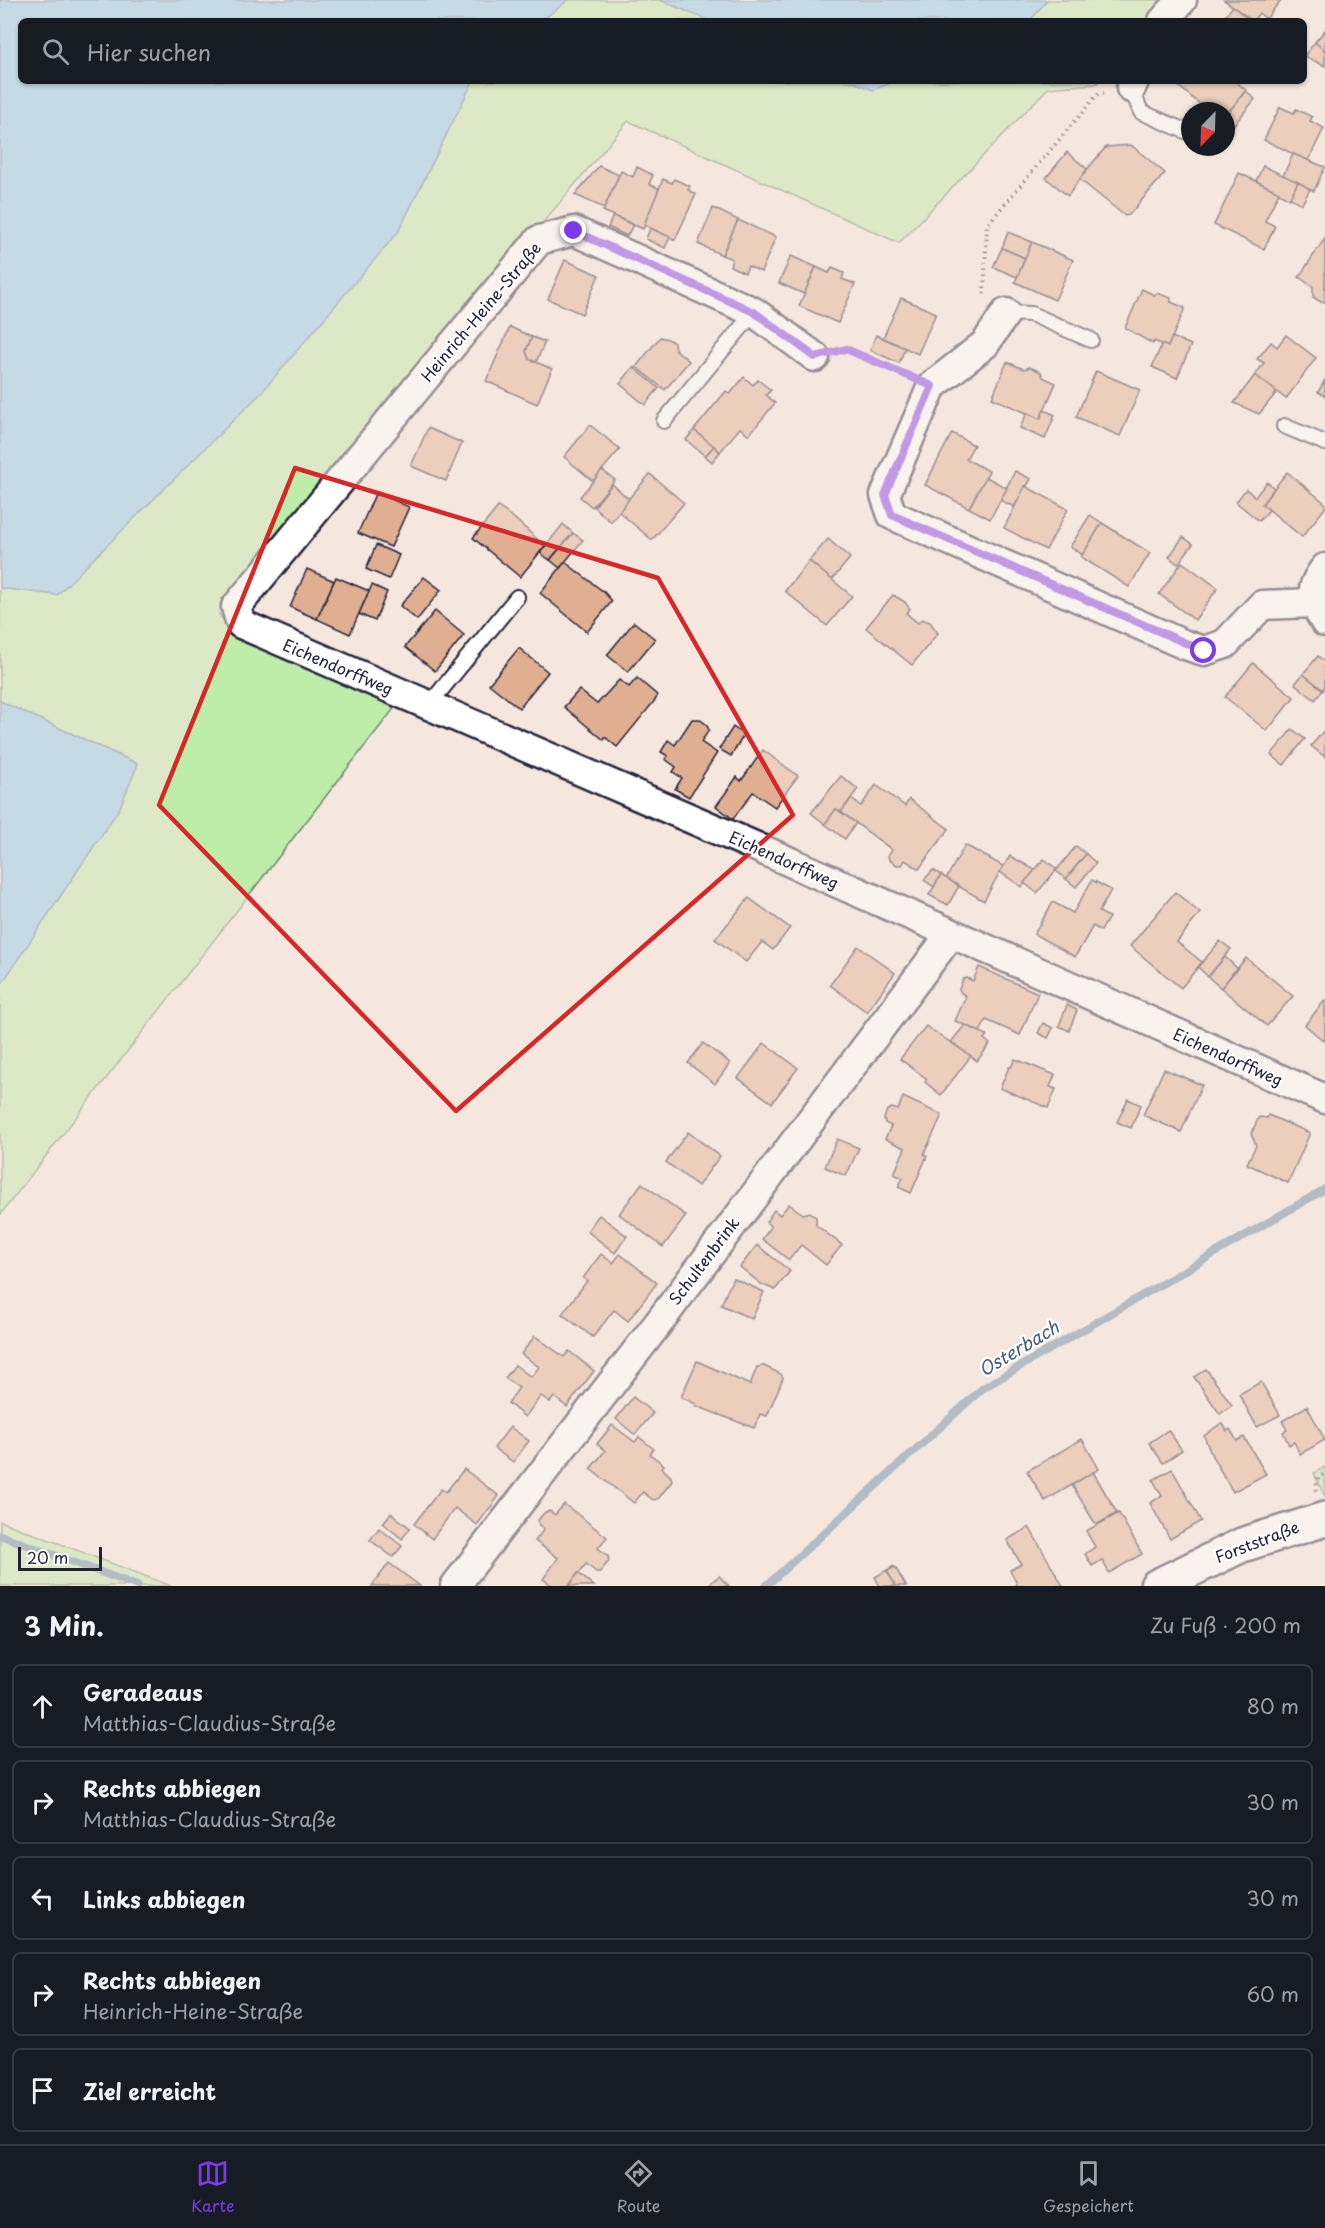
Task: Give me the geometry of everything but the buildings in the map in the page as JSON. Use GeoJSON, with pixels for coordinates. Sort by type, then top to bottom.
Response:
{"type":"FeatureCollection","features":[{"type":"Feature","properties":{"kind":"street"},"geometry":{"type":"LineString","coordinates":[[1166,18],[1182,0]]}},
{"type":"Feature","properties":{"kind":"street","name":"Heinrich-Heine-Straße"},"geometry":{"type":"LineString","coordinates":[[241,624],[236,607],[539,240],[574,231],[754,312],[815,357]]}},
{"type":"Feature","properties":{"kind":"street"},"geometry":{"type":"LineString","coordinates":[[995,304],[985,344],[932,386],[885,495],[892,515],[1204,651],[1225,644],[1262,605],[1319,612],[1314,582],[1325,568]]}},
{"type":"Feature","properties":{"kind":"street","name":"Eichendorffweg"},"geometry":{"type":"LineString","coordinates":[[241,624],[752,845],[1325,1099]]}},
{"type":"Feature","properties":{"kind":"street","name":"Schultenbrink"},"geometry":{"type":"LineString","coordinates":[[455,1586],[663,1317],[951,934]]}},
{"type":"Feature","properties":{"kind":"street","name":"Forststraße"},"geometry":{"type":"LineString","coordinates":[[1158,1586],[1242,1545],[1325,1519]]}},
{"type":"Feature","properties":{"kind":"lane"},"geometry":{"type":"LineString","coordinates":[[1133,85],[1141,112],[1181,129]]}},
{"type":"Feature","properties":{"kind":"lane"},"geometry":{"type":"LineString","coordinates":[[995,304],[1030,314],[1091,340]]}},
{"type":"Feature","properties":{"kind":"lane"},"geometry":{"type":"LineString","coordinates":[[664,421],[754,312]]}},
{"type":"Feature","properties":{"kind":"lane"},"geometry":{"type":"LineString","coordinates":[[1284,426],[1325,443]]}},
{"type":"Feature","properties":{"kind":"lane"},"geometry":{"type":"LineString","coordinates":[[428,706],[517,597]]}},
{"type":"Feature","properties":{"kind":"path"},"geometry":{"type":"LineString","coordinates":[[995,304],[987,225],[1098,93],[1133,85]]}},
{"type":"Feature","properties":{"kind":"path"},"geometry":{"type":"LineString","coordinates":[[815,357],[846,349],[932,386]]}},
{"type":"Feature","properties":{"kind":"highlighted area"},"geometry":{"type":"Polygon","coordinates":[[[295,468],[658,578],[793,815],[456,1111],[159,805],[295,468]]]}},
{"type":"Feature","properties":{"kind":"green space"},"geometry":{"type":"Polygon","coordinates":[[[568,0],[660,0],[703,18],[545,18],[568,0]]]}},
{"type":"Feature","properties":{"kind":"green space"},"geometry":{"type":"Polygon","coordinates":[[[1047,0],[1170,0],[1154,18],[1032,18],[1047,0]]]}},
{"type":"Feature","properties":{"kind":"green space"},"geometry":{"type":"Polygon","coordinates":[[[472,84],[858,84],[873,90],[888,84],[1096,84],[1048,88],[899,243],[628,121],[226,601],[219,615],[228,626],[396,706],[0,1215],[0,986],[119,809],[138,764],[0,701],[0,588],[57,595],[398,232],[472,84]]]}},
{"type":"Feature","properties":{"kind":"green space"},"geometry":{"type":"Polygon","coordinates":[[[1325,1467],[1325,1497],[1314,1473],[1325,1467]]]}},
{"type":"Feature","properties":{"kind":"green space"},"geometry":{"type":"Polygon","coordinates":[[[0,1521],[171,1586],[0,1586],[0,1521]]]}},
{"type":"Feature","properties":{"kind":"water"},"geometry":{"type":"Polygon","coordinates":[[[0,0],[568,0],[545,18],[18,18],[18,84],[472,84],[398,232],[261,393],[57,595],[0,588],[0,0]]]}},
{"type":"Feature","properties":{"kind":"water"},"geometry":{"type":"Polygon","coordinates":[[[660,0],[1047,0],[1032,18],[703,18],[660,0]]]}},
{"type":"Feature","properties":{"kind":"water"},"geometry":{"type":"Polygon","coordinates":[[[858,84],[888,84],[873,90],[858,84]]]}},
{"type":"Feature","properties":{"kind":"water"},"geometry":{"type":"Polygon","coordinates":[[[0,701],[138,764],[119,809],[0,986],[0,701]]]}},
{"type":"Feature","properties":{"kind":"waterway","name":"Osterbach"},"geometry":{"type":"LineString","coordinates":[[766,1586],[983,1388],[1325,1189]]}},
{"type":"Feature","properties":{"kind":"waterway"},"geometry":{"type":"LineString","coordinates":[[0,1535],[138,1586]]}},
{"type":"Feature","properties":{"kind":"route"},"geometry":{"type":"LineString","coordinates":[[574,231],[754,312],[815,357],[846,349],[932,386],[885,495],[892,515],[1185,645],[1204,651]]}}]}
